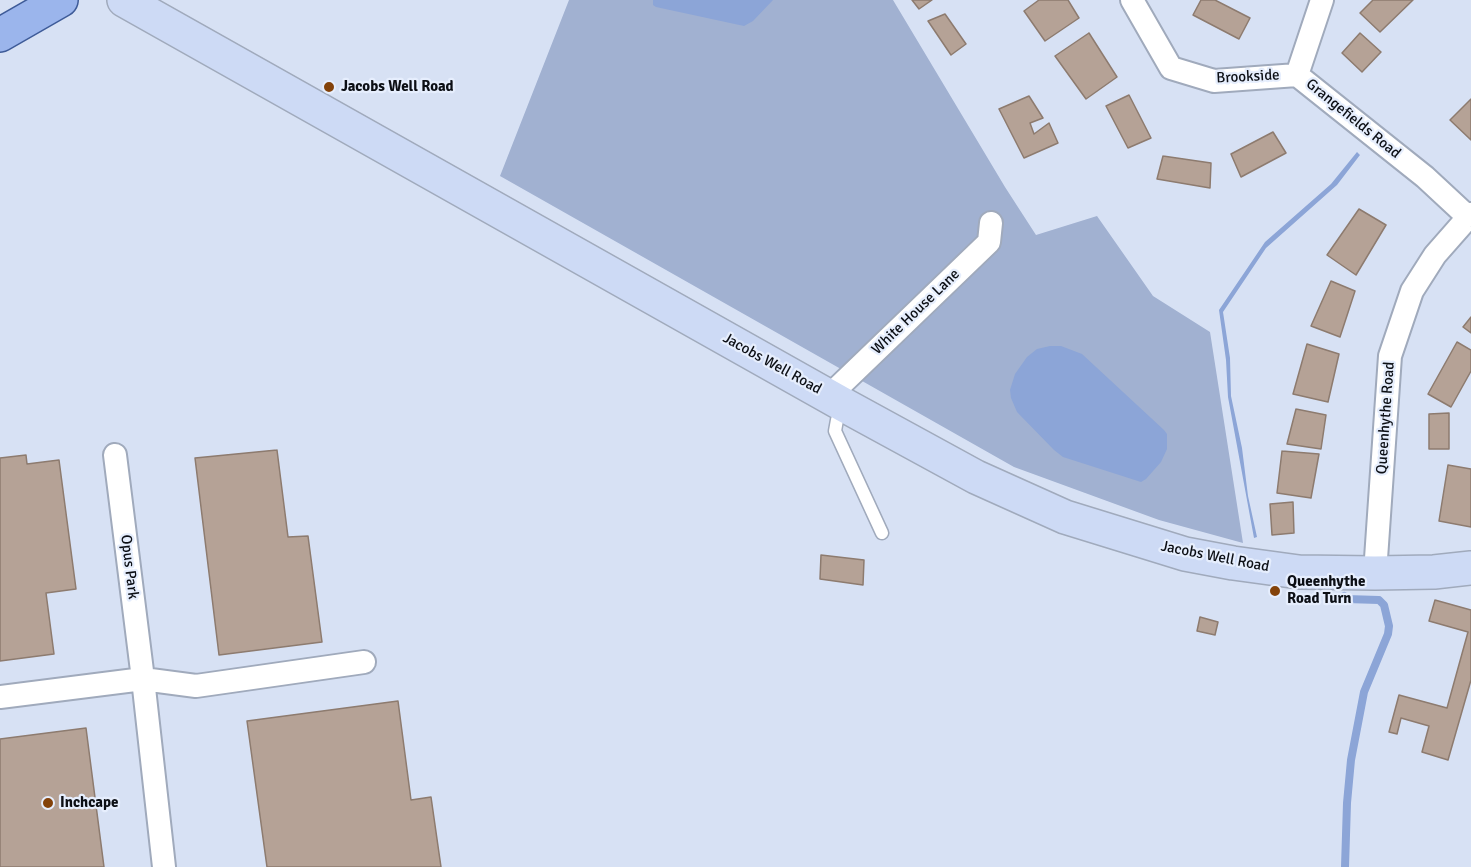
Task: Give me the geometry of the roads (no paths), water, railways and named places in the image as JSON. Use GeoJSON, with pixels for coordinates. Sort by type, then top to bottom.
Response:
{"type":"FeatureCollection","features":[{"type":"Feature","properties":{"kind":"main road"},"geometry":{"type":"LineString","coordinates":[[0,35],[61,0]]}},
{"type":"Feature","properties":{"kind":"street","name":"Jacobs Well Road"},"geometry":{"type":"LineString","coordinates":[[124,0],[976,477],[1065,517],[1185,554],[1299,572],[1434,572],[1471,568]]}},
{"type":"Feature","properties":{"kind":"street","name":"Brookside"},"geometry":{"type":"LineString","coordinates":[[1132,0],[1171,68],[1214,81],[1297,75]]}},
{"type":"Feature","properties":{"kind":"street","name":"Grangefields Road"},"geometry":{"type":"LineString","coordinates":[[1322,0],[1297,75],[1469,215]]}},
{"type":"Feature","properties":{"kind":"street","name":"Queenhythe Road"},"geometry":{"type":"LineString","coordinates":[[1375,573],[1390,356],[1412,291],[1435,255],[1469,215]]}},
{"type":"Feature","properties":{"kind":"street","name":"White House Lane"},"geometry":{"type":"LineString","coordinates":[[837,400],[989,242],[991,223]]}},
{"type":"Feature","properties":{"kind":"street","name":"Opus Park"},"geometry":{"type":"LineString","coordinates":[[115,455],[164,867]]}},
{"type":"Feature","properties":{"kind":"street"},"geometry":{"type":"LineString","coordinates":[[0,697],[143,679],[196,686],[364,662]]}},
{"type":"Feature","properties":{"kind":"lane"},"geometry":{"type":"LineString","coordinates":[[837,400],[835,431],[882,533]]}},
{"type":"Feature","properties":{"kind":"waterway"},"geometry":{"type":"LineString","coordinates":[[1344,596],[1346,599],[1379,600],[1384,605],[1389,626],[1388,634],[1364,692],[1351,760],[1345,867]]}},
{"type":"Feature","properties":{"kind":"place","name":"Jacobs Well Road"},"geometry":{"type":"Point","coordinates":[329,87]}},
{"type":"Feature","properties":{"kind":"place","name":"Queenhythe Road Turn"},"geometry":{"type":"Point","coordinates":[1275,591]}},
{"type":"Feature","properties":{"kind":"place","name":"Inchcape"},"geometry":{"type":"Point","coordinates":[48,803]}}]}
